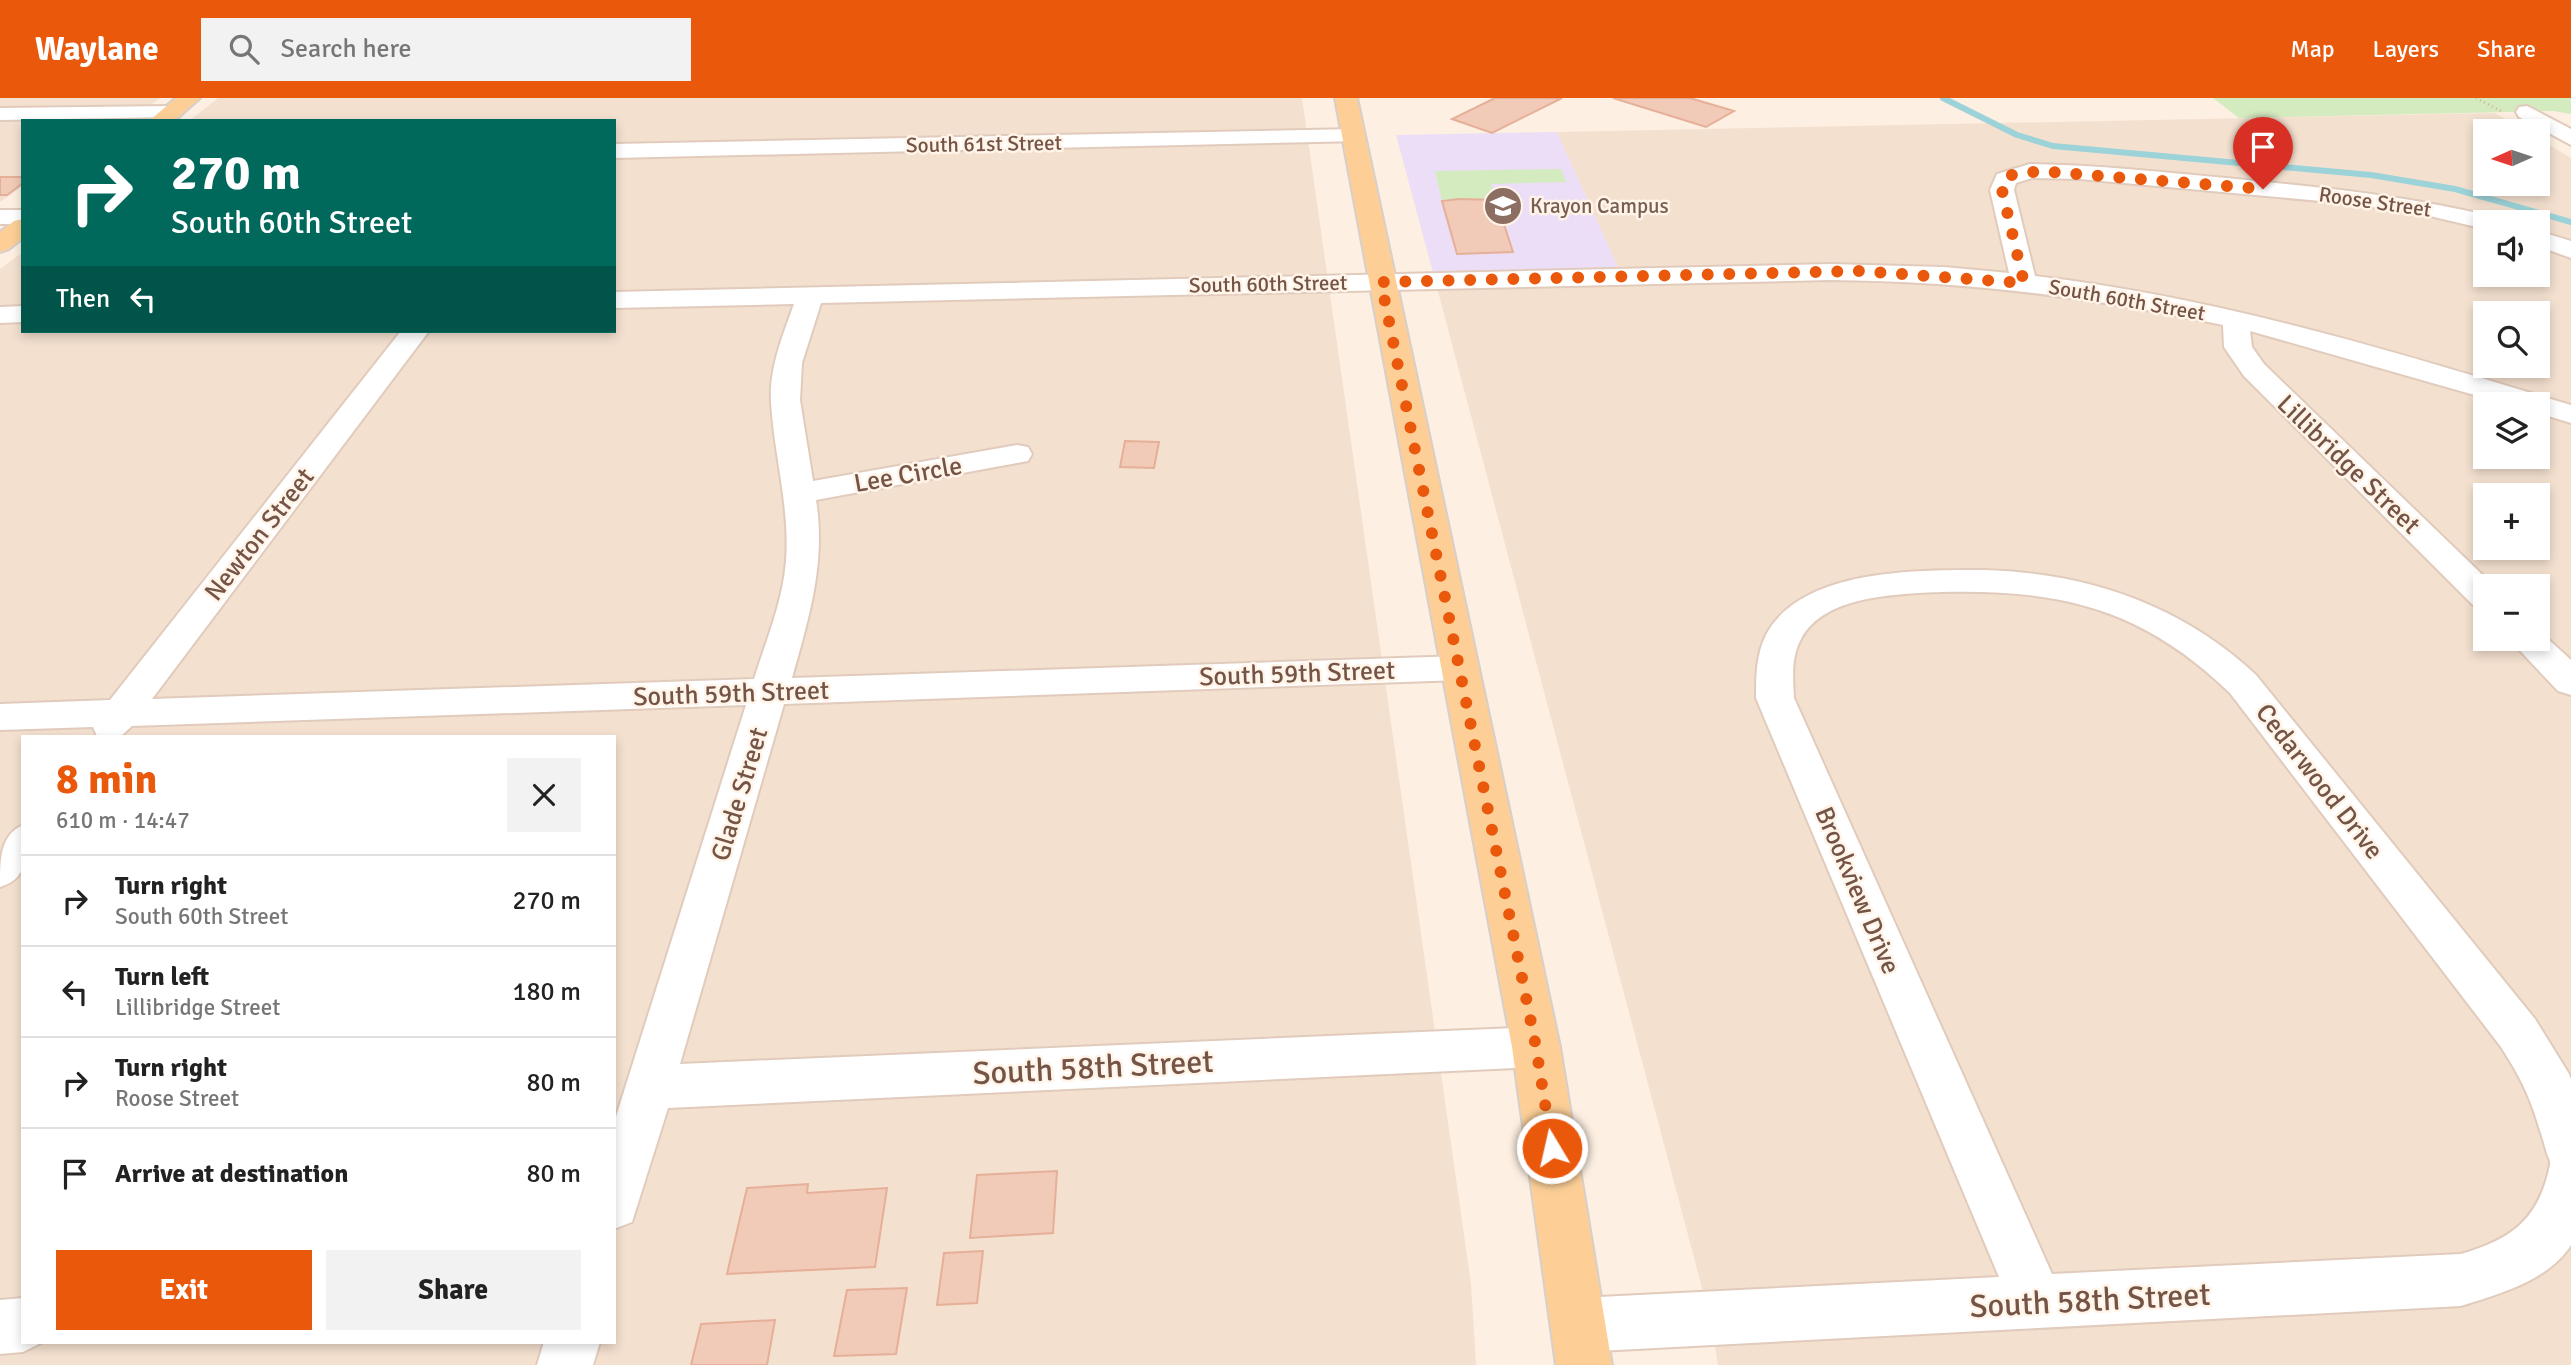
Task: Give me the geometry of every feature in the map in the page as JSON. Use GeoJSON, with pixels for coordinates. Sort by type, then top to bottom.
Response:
{"type":"FeatureCollection","features":[{"type":"Feature","properties":{"kind":"main road"},"geometry":{"type":"LineString","coordinates":[[165,116],[189,98]]}},
{"type":"Feature","properties":{"kind":"main road"},"geometry":{"type":"LineString","coordinates":[[1346,98],[1536,1047],[1582,1345]]}},
{"type":"Feature","properties":{"kind":"main road"},"geometry":{"type":"LineString","coordinates":[[0,244],[21,228]]}},
{"type":"Feature","properties":{"kind":"street"},"geometry":{"type":"LineString","coordinates":[[2528,112],[2571,138]]}},
{"type":"Feature","properties":{"kind":"street"},"geometry":{"type":"LineString","coordinates":[[0,114],[165,116]]}},
{"type":"Feature","properties":{"kind":"street","name":"South 61st Street"},"geometry":{"type":"LineString","coordinates":[[616,151],[1354,136]]}},
{"type":"Feature","properties":{"kind":"street","name":"Roose Street"},"geometry":{"type":"LineString","coordinates":[[2024,283],[2002,183],[2012,175],[2029,171],[2080,172],[2342,196],[2417,206],[2473,219]]}},
{"type":"Feature","properties":{"kind":"street"},"geometry":{"type":"LineString","coordinates":[[0,217],[21,217]]}},
{"type":"Feature","properties":{"kind":"street"},"geometry":{"type":"LineString","coordinates":[[2550,242],[2571,250]]}},
{"type":"Feature","properties":{"kind":"street","name":"South 60th Street"},"geometry":{"type":"LineString","coordinates":[[616,300],[1860,271],[2024,283],[2133,299],[2238,320],[2496,392]]}},
{"type":"Feature","properties":{"kind":"street","name":"Glade Street"},"geometry":{"type":"LineString","coordinates":[[616,1198],[796,606],[803,563],[803,520],[785,400],[797,327],[810,295]]}},
{"type":"Feature","properties":{"kind":"street"},"geometry":{"type":"LineString","coordinates":[[0,314],[21,314]]}},
{"type":"Feature","properties":{"kind":"street","name":"Lillibridge Street"},"geometry":{"type":"LineString","coordinates":[[2238,320],[2234,337],[2237,350],[2254,370],[2473,585]]}},
{"type":"Feature","properties":{"kind":"street","name":"Newton Street"},"geometry":{"type":"LineString","coordinates":[[112,725],[413,333]]}},
{"type":"Feature","properties":{"kind":"street","name":"South 60th Street"},"geometry":{"type":"LineString","coordinates":[[2550,408],[2571,414]]}},
{"type":"Feature","properties":{"kind":"street","name":"Lee Circle"},"geometry":{"type":"LineString","coordinates":[[799,493],[1017,454]]}},
{"type":"Feature","properties":{"kind":"street","name":"Cedarwood Drive"},"geometry":{"type":"LineString","coordinates":[[1943,581],[2009,580],[2077,590],[2150,617],[2188,638],[2222,663],[2243,684],[2518,1033],[2541,1068],[2564,1115],[2570,1176]]}},
{"type":"Feature","properties":{"kind":"street","name":"Brookview Drive"},"geometry":{"type":"LineString","coordinates":[[1943,581],[1868,586],[1843,592],[1815,605],[1797,618],[1781,638],[1774,656],[1772,676],[1775,698],[2037,1303]]}},
{"type":"Feature","properties":{"kind":"street"},"geometry":{"type":"LineString","coordinates":[[2539,651],[2571,682]]}},
{"type":"Feature","properties":{"kind":"street","name":"South 59th Street"},"geometry":{"type":"LineString","coordinates":[[0,718],[112,725],[771,691],[1461,668]]}},
{"type":"Feature","properties":{"kind":"street"},"geometry":{"type":"LineString","coordinates":[[0,871],[21,844]]}},
{"type":"Feature","properties":{"kind":"street","name":"South 58th Street"},"geometry":{"type":"LineString","coordinates":[[650,1087],[1536,1047]]}},
{"type":"Feature","properties":{"kind":"street","name":"South 58th Street"},"geometry":{"type":"LineString","coordinates":[[1582,1345],[2037,1303],[2461,1280],[2498,1270],[2538,1246],[2563,1213],[2570,1176]]}},
{"type":"Feature","properties":{"kind":"street"},"geometry":{"type":"LineString","coordinates":[[0,1326],[21,1325]]}},
{"type":"Feature","properties":{"kind":"street"},"geometry":{"type":"LineString","coordinates":[[565,1365],[571,1344]]}},
{"type":"Feature","properties":{"kind":"shaded area"},"geometry":{"type":"Polygon","coordinates":[[[0,98],[160,98],[133,119],[21,119],[21,187],[0,202],[0,98]]]}},
{"type":"Feature","properties":{"kind":"shaded area"},"geometry":{"type":"Polygon","coordinates":[[[218,98],[1302,98],[1471,1284],[1476,1365],[0,1365],[0,269],[21,253],[21,333],[616,333],[616,119],[192,119],[218,98]]]}},
{"type":"Feature","properties":{"kind":"shaded area"},"geometry":{"type":"Polygon","coordinates":[[[2495,113],[2505,119],[2473,119],[2473,196],[2550,196],[2550,145],[2571,158],[2571,1365],[1718,1365],[1710,1318],[1435,280],[1621,276],[1557,132],[2495,113]]]}},
{"type":"Feature","properties":{"kind":"shaded area","name":"Krayon Campus"},"geometry":{"type":"Polygon","coordinates":[[[1557,132],[1622,276],[1435,280],[1396,135],[1557,132]]]}},
{"type":"Feature","properties":{"kind":"green space"},"geometry":{"type":"Polygon","coordinates":[[[2213,98],[2571,98],[2571,114],[2553,111],[2239,118],[2213,98]]]}},
{"type":"Feature","properties":{"kind":"green space"},"geometry":{"type":"Polygon","coordinates":[[[1561,169],[1566,182],[1491,184],[1496,200],[1442,201],[1435,171],[1561,169]]]}},
{"type":"Feature","properties":{"kind":"building"},"geometry":{"type":"Polygon","coordinates":[[[1495,98],[1562,98],[1492,133],[1452,119],[1495,98]]]}},
{"type":"Feature","properties":{"kind":"building"},"geometry":{"type":"Polygon","coordinates":[[[1613,98],[1690,98],[1734,111],[1706,127],[1613,98]]]}},
{"type":"Feature","properties":{"kind":"building"},"geometry":{"type":"Polygon","coordinates":[[[0,177],[21,177],[21,184],[7,195],[0,195],[0,177]]]}},
{"type":"Feature","properties":{"kind":"building","name":"Krayon Campus"},"geometry":{"type":"Polygon","coordinates":[[[1496,200],[1513,252],[1457,254],[1442,201],[1496,200]]]}},
{"type":"Feature","properties":{"kind":"building"},"geometry":{"type":"Polygon","coordinates":[[[1125,441],[1159,442],[1154,468],[1120,467],[1125,441]]]}},
{"type":"Feature","properties":{"kind":"building"},"geometry":{"type":"Polygon","coordinates":[[[1057,1171],[1053,1233],[970,1238],[977,1175],[1057,1171]]]}},
{"type":"Feature","properties":{"kind":"building"},"geometry":{"type":"Polygon","coordinates":[[[808,1184],[807,1193],[887,1188],[875,1267],[727,1274],[747,1188],[808,1184]]]}},
{"type":"Feature","properties":{"kind":"building"},"geometry":{"type":"Polygon","coordinates":[[[983,1251],[977,1303],[937,1305],[944,1253],[983,1251]]]}},
{"type":"Feature","properties":{"kind":"building"},"geometry":{"type":"Polygon","coordinates":[[[907,1288],[896,1354],[834,1356],[847,1290],[907,1288]]]}},
{"type":"Feature","properties":{"kind":"building"},"geometry":{"type":"Polygon","coordinates":[[[775,1320],[767,1365],[691,1365],[701,1324],[775,1320]]]}},
{"type":"Feature","properties":{"kind":"waterway"},"geometry":{"type":"LineString","coordinates":[[1943,98],[2017,135],[2053,146],[2371,175],[2455,189],[2571,222]]}},
{"type":"Feature","properties":{"kind":"place","name":"Krayon Campus"},"geometry":{"type":"Point","coordinates":[1503,206]}},
{"type":"Feature","properties":{"kind":"route"},"geometry":{"type":"LineString","coordinates":[[1552,1148],[1536,1047],[1381,282],[1860,271],[2024,283],[2002,190],[2002,183],[2012,175],[2029,171],[2080,172],[2263,189]]}}]}
